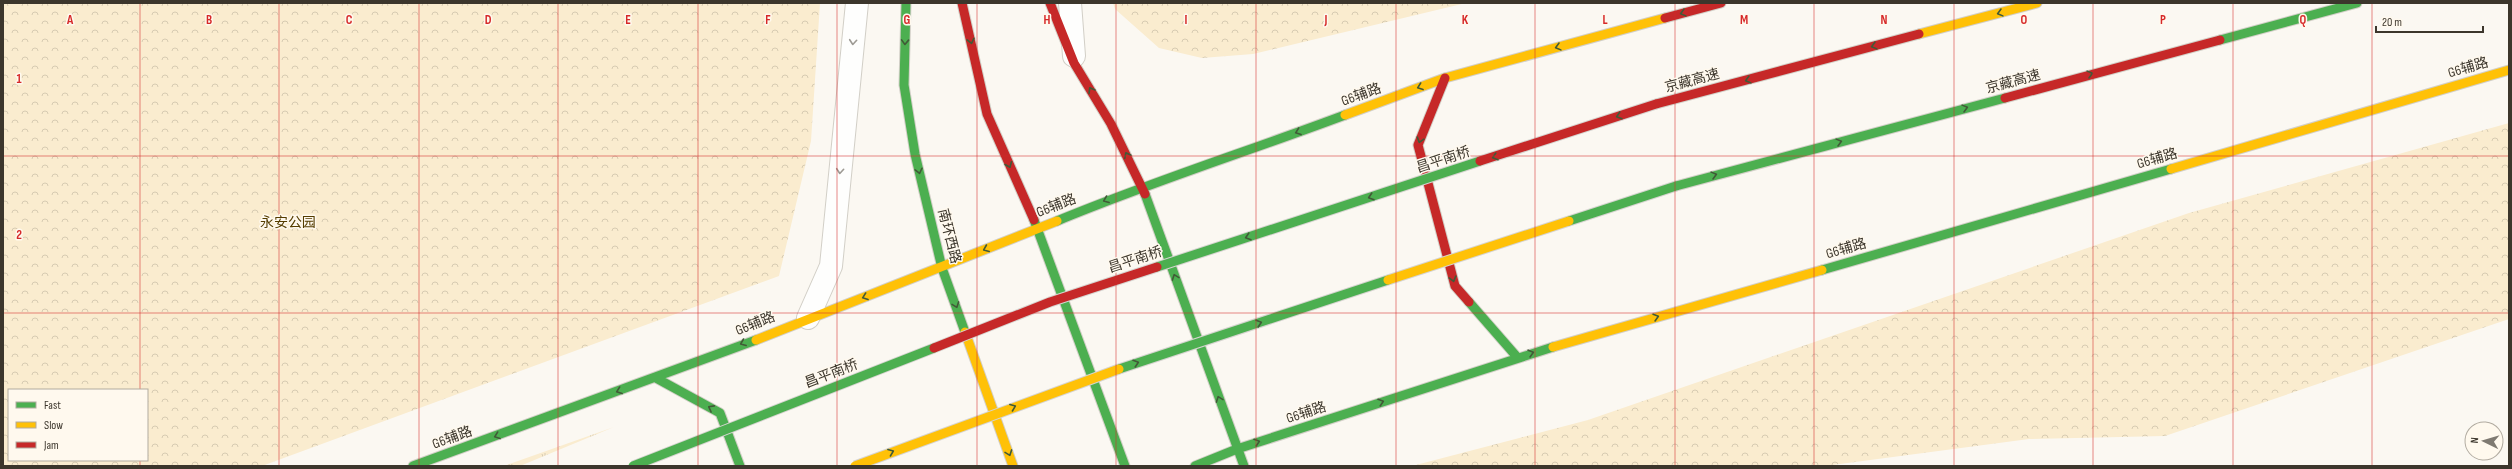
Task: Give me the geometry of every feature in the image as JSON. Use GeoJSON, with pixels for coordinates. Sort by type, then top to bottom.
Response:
{"type":"FeatureCollection","features":[{"type":"Feature","properties":{"kind":"main road","name":"南环西路"},"geometry":{"type":"LineString","coordinates":[[906,3],[904,85],[915,154],[942,268],[1013,466]]}},
{"type":"Feature","properties":{"kind":"main road"},"geometry":{"type":"LineString","coordinates":[[962,3],[987,114],[1037,227],[1125,466]]}},
{"type":"Feature","properties":{"kind":"main road"},"geometry":{"type":"LineString","coordinates":[[1050,3],[1074,63],[1111,124],[1142,186],[1244,466]]}},
{"type":"Feature","properties":{"kind":"main road","name":"G6辅路"},"geometry":{"type":"LineString","coordinates":[[413,466],[656,378],[808,318],[942,268],[1037,227],[1142,186],[1242,153],[1445,78],[1721,3]]}},
{"type":"Feature","properties":{"kind":"main road","name":"京藏高速"},"geometry":{"type":"LineString","coordinates":[[1656,104],[2038,3]]}},
{"type":"Feature","properties":{"kind":"main road","name":"京藏高速"},"geometry":{"type":"LineString","coordinates":[[855,466],[1084,380],[1676,186],[2357,3]]}},
{"type":"Feature","properties":{"kind":"main road","name":"G6辅路"},"geometry":{"type":"LineString","coordinates":[[1195,466],[1237,449],[1517,357],[2003,218],[2509,70]]}},
{"type":"Feature","properties":{"kind":"main road"},"geometry":{"type":"LineString","coordinates":[[1445,78],[1418,145],[1455,286],[1517,357]]}},
{"type":"Feature","properties":{"kind":"main road","name":"昌平南桥"},"geometry":{"type":"LineString","coordinates":[[633,466],[1050,302],[1656,104]]}},
{"type":"Feature","properties":{"kind":"main road"},"geometry":{"type":"LineString","coordinates":[[656,378],[720,413],[740,466]]}},
{"type":"Feature","properties":{"kind":"street"},"geometry":{"type":"LineString","coordinates":[[808,318],[831,266],[857,3]]}},
{"type":"Feature","properties":{"kind":"street"},"geometry":{"type":"LineString","coordinates":[[1070,3],[1074,63]]}},
{"type":"Feature","properties":{"kind":"green space","name":"永安公园"},"geometry":{"type":"Polygon","coordinates":[[[3,3],[820,3],[811,141],[779,276],[262,466],[3,466],[3,3]]]}},
{"type":"Feature","properties":{"kind":"green space"},"geometry":{"type":"Polygon","coordinates":[[[1113,3],[1466,3],[1253,54],[1202,58],[1159,48],[1115,9],[1113,3]]]}},
{"type":"Feature","properties":{"kind":"green space"},"geometry":{"type":"Polygon","coordinates":[[[2509,123],[2509,319],[2165,436],[2029,439],[1825,466],[1412,466],[1588,420],[2189,213],[2509,123]]]}},
{"type":"Feature","properties":{"kind":"green space"},"geometry":{"type":"Polygon","coordinates":[[[614,427],[520,466],[504,466],[614,427]]]}},
{"type":"Feature","properties":{"kind":"traffic: fast"},"geometry":{"type":"LineString","coordinates":[[906,3],[904,85],[915,154],[942,268],[965,332]]}},
{"type":"Feature","properties":{"kind":"traffic: fast"},"geometry":{"type":"LineString","coordinates":[[2220,40],[2357,3]]}},
{"type":"Feature","properties":{"kind":"traffic: fast"},"geometry":{"type":"LineString","coordinates":[[1676,186],[2005,98]]}},
{"type":"Feature","properties":{"kind":"traffic: fast"},"geometry":{"type":"LineString","coordinates":[[1057,221],[1128,193],[1345,115]]}},
{"type":"Feature","properties":{"kind":"traffic: fast"},"geometry":{"type":"LineString","coordinates":[[1157,267],[1480,161]]}},
{"type":"Feature","properties":{"kind":"traffic: fast"},"geometry":{"type":"LineString","coordinates":[[1822,270],[2171,169]]}},
{"type":"Feature","properties":{"kind":"traffic: fast"},"geometry":{"type":"LineString","coordinates":[[1569,221],[1676,186]]}},
{"type":"Feature","properties":{"kind":"traffic: fast"},"geometry":{"type":"LineString","coordinates":[[1145,194],[1244,466]]}},
{"type":"Feature","properties":{"kind":"traffic: fast"},"geometry":{"type":"LineString","coordinates":[[1034,220],[1125,466]]}},
{"type":"Feature","properties":{"kind":"traffic: fast"},"geometry":{"type":"LineString","coordinates":[[1119,369],[1388,280]]}},
{"type":"Feature","properties":{"kind":"traffic: fast"},"geometry":{"type":"LineString","coordinates":[[1469,302],[1517,357]]}},
{"type":"Feature","properties":{"kind":"traffic: fast"},"geometry":{"type":"LineString","coordinates":[[413,466],[756,340]]}},
{"type":"Feature","properties":{"kind":"traffic: fast"},"geometry":{"type":"LineString","coordinates":[[1195,466],[1237,449],[1553,347]]}},
{"type":"Feature","properties":{"kind":"traffic: fast"},"geometry":{"type":"LineString","coordinates":[[633,466],[934,348]]}},
{"type":"Feature","properties":{"kind":"traffic: fast"},"geometry":{"type":"LineString","coordinates":[[656,378],[720,413],[740,466]]}},
{"type":"Feature","properties":{"kind":"traffic: slow"},"geometry":{"type":"LineString","coordinates":[[1919,34],[2037,3]]}},
{"type":"Feature","properties":{"kind":"traffic: slow"},"geometry":{"type":"LineString","coordinates":[[1345,115],[1445,78],[1665,18]]}},
{"type":"Feature","properties":{"kind":"traffic: slow"},"geometry":{"type":"LineString","coordinates":[[2171,169],[2509,70]]}},
{"type":"Feature","properties":{"kind":"traffic: slow"},"geometry":{"type":"LineString","coordinates":[[756,340],[1057,221]]}},
{"type":"Feature","properties":{"kind":"traffic: slow"},"geometry":{"type":"LineString","coordinates":[[1388,280],[1569,221]]}},
{"type":"Feature","properties":{"kind":"traffic: slow"},"geometry":{"type":"LineString","coordinates":[[1553,347],[1822,270]]}},
{"type":"Feature","properties":{"kind":"traffic: slow"},"geometry":{"type":"LineString","coordinates":[[965,332],[1013,466]]}},
{"type":"Feature","properties":{"kind":"traffic: slow"},"geometry":{"type":"LineString","coordinates":[[855,466],[1119,369]]}},
{"type":"Feature","properties":{"kind":"traffic: jam"},"geometry":{"type":"LineString","coordinates":[[962,3],[987,114],[1034,220]]}},
{"type":"Feature","properties":{"kind":"traffic: jam"},"geometry":{"type":"LineString","coordinates":[[1050,3],[1074,63],[1111,124],[1145,194]]}},
{"type":"Feature","properties":{"kind":"traffic: jam"},"geometry":{"type":"LineString","coordinates":[[1665,18],[1721,3]]}},
{"type":"Feature","properties":{"kind":"traffic: jam"},"geometry":{"type":"LineString","coordinates":[[1656,104],[1919,34]]}},
{"type":"Feature","properties":{"kind":"traffic: jam"},"geometry":{"type":"LineString","coordinates":[[2005,98],[2220,40]]}},
{"type":"Feature","properties":{"kind":"traffic: jam"},"geometry":{"type":"LineString","coordinates":[[1445,78],[1418,145],[1455,286],[1469,302]]}},
{"type":"Feature","properties":{"kind":"traffic: jam"},"geometry":{"type":"LineString","coordinates":[[1480,161],[1656,104]]}},
{"type":"Feature","properties":{"kind":"traffic: jam"},"geometry":{"type":"LineString","coordinates":[[934,348],[1050,302],[1157,267]]}}]}
